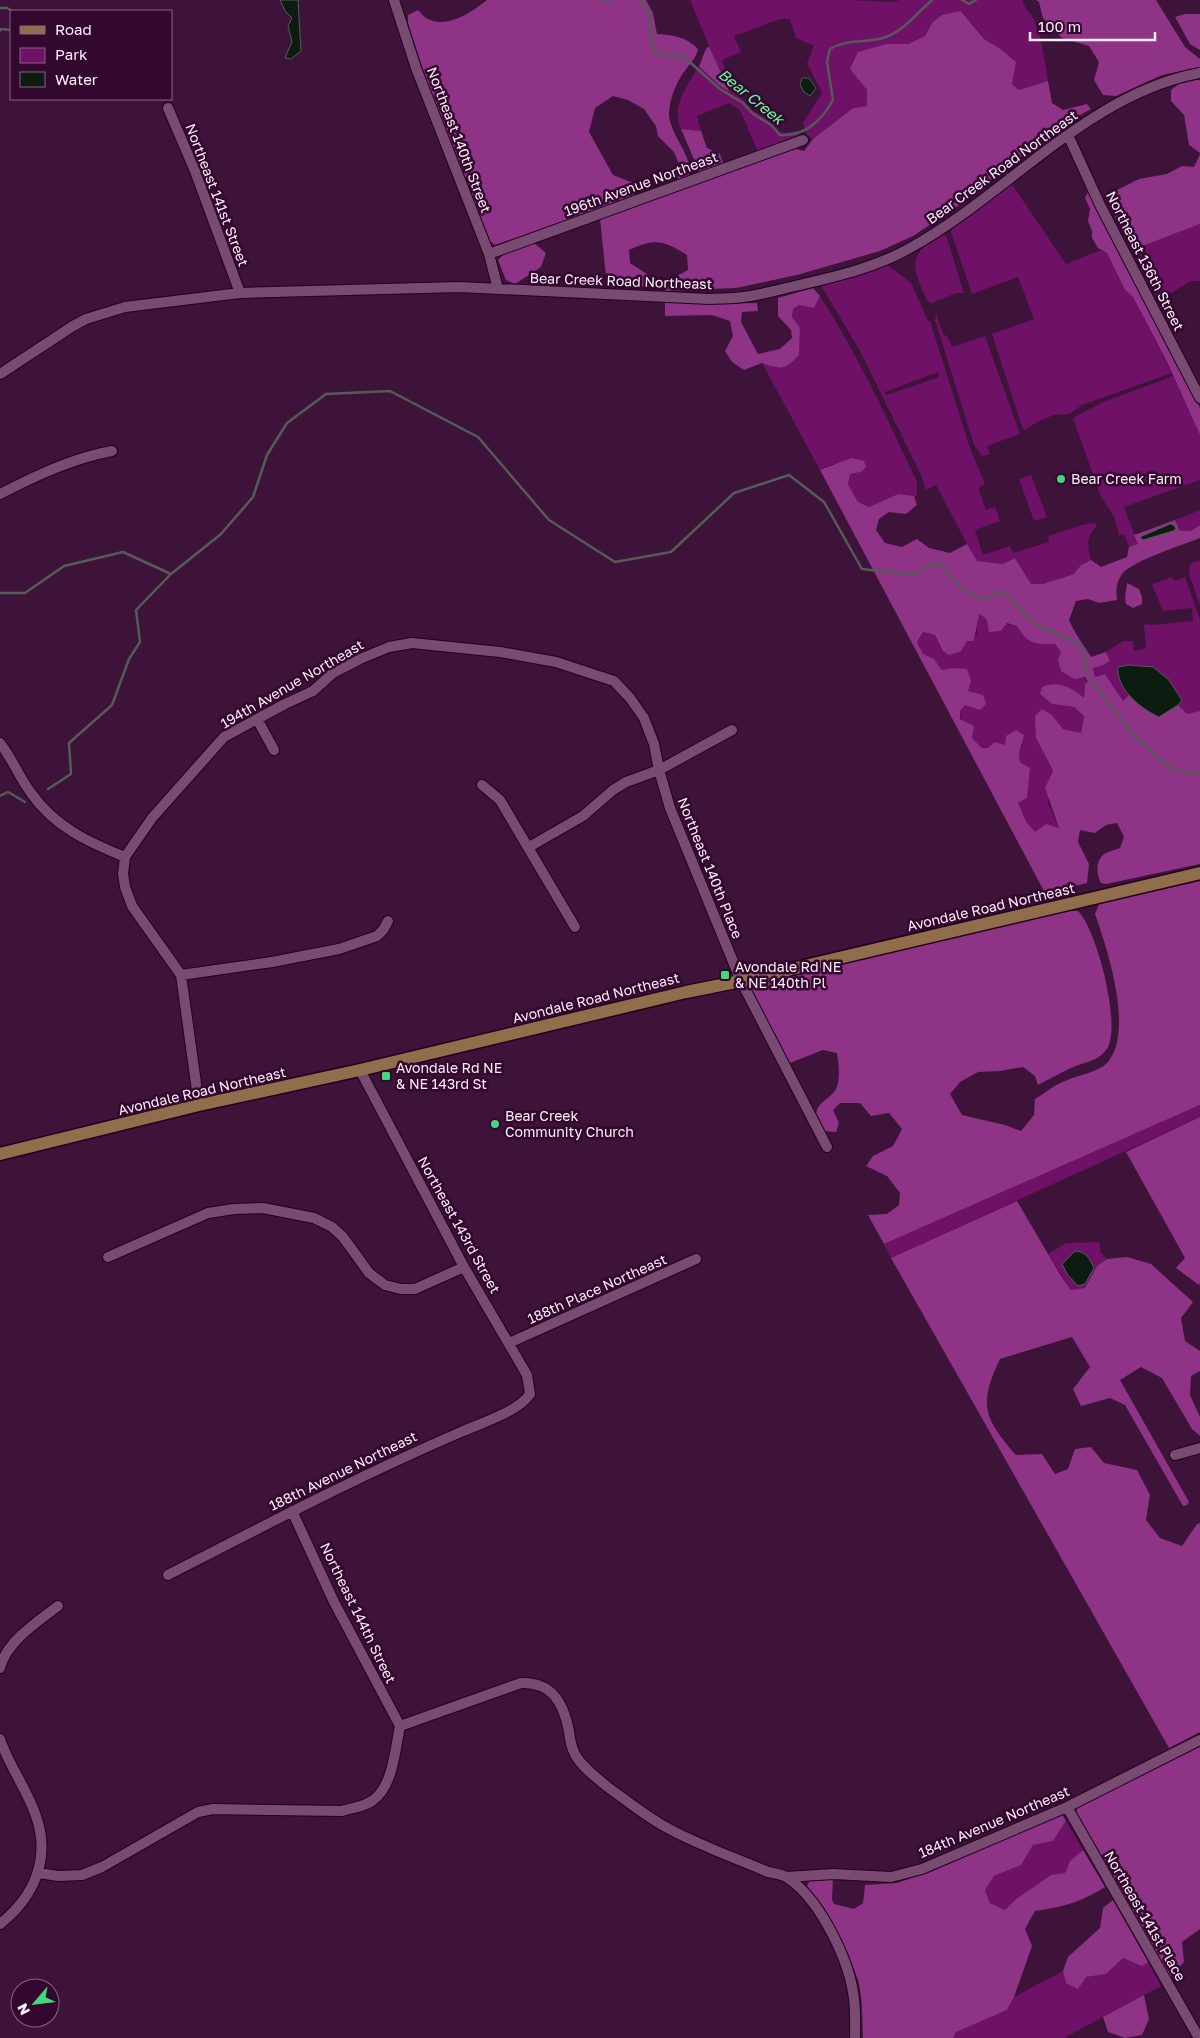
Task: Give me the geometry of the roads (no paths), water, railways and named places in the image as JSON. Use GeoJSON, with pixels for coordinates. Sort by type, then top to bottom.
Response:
{"type":"FeatureCollection","features":[{"type":"Feature","properties":{"kind":"main road","name":"Avondale Road Northeast"},"geometry":{"type":"LineString","coordinates":[[0,1154],[199,1105],[360,1070],[676,994],[741,981],[1200,873]]}},
{"type":"Feature","properties":{"kind":"street","name":"Northeast 140th Street"},"geometry":{"type":"LineString","coordinates":[[394,0],[416,68],[488,254],[498,289]]}},
{"type":"Feature","properties":{"kind":"street","name":"Bear Creek Road Northeast"},"geometry":{"type":"LineString","coordinates":[[0,374],[86,319],[125,307],[240,293],[459,287],[709,299],[743,297],[842,274],[897,255],[936,232],[1068,135],[1110,108],[1142,91],[1176,77],[1200,73]]}},
{"type":"Feature","properties":{"kind":"street","name":"Northeast 141st Street"},"geometry":{"type":"LineString","coordinates":[[168,108],[195,171],[240,293]]}},
{"type":"Feature","properties":{"kind":"street","name":"Northeast 136th Street"},"geometry":{"type":"LineString","coordinates":[[1068,135],[1100,204],[1200,398]]}},
{"type":"Feature","properties":{"kind":"street","name":"196th Avenue Northeast"},"geometry":{"type":"LineString","coordinates":[[488,254],[803,140]]}},
{"type":"Feature","properties":{"kind":"street"},"geometry":{"type":"LineString","coordinates":[[0,494],[28,480],[91,455],[112,451]]}},
{"type":"Feature","properties":{"kind":"street","name":"194th Avenue Northeast"},"geometry":{"type":"LineString","coordinates":[[125,857],[152,818],[224,737],[313,691],[333,674],[360,658],[389,646],[412,643],[452,646],[556,662]]}},
{"type":"Feature","properties":{"kind":"street","name":"Northeast 140th Place"},"geometry":{"type":"LineString","coordinates":[[556,662],[614,681],[630,698],[644,718],[654,744],[670,808],[741,981],[826,1147]]}},
{"type":"Feature","properties":{"kind":"street"},"geometry":{"type":"LineString","coordinates":[[257,719],[274,750]]}},
{"type":"Feature","properties":{"kind":"street"},"geometry":{"type":"LineString","coordinates":[[529,848],[583,816],[613,790],[626,782],[659,770],[732,730]]}},
{"type":"Feature","properties":{"kind":"street"},"geometry":{"type":"LineString","coordinates":[[0,743],[31,793],[53,818],[84,840],[125,857],[124,880],[132,906],[142,923],[181,976],[199,1105]]}},
{"type":"Feature","properties":{"kind":"street"},"geometry":{"type":"LineString","coordinates":[[482,785],[500,800],[575,928]]}},
{"type":"Feature","properties":{"kind":"street"},"geometry":{"type":"LineString","coordinates":[[181,976],[272,962],[339,949],[377,936],[388,921]]}},
{"type":"Feature","properties":{"kind":"street","name":"Northeast 143rd Street"},"geometry":{"type":"LineString","coordinates":[[360,1070],[464,1268],[527,1375],[530,1394]]}},
{"type":"Feature","properties":{"kind":"street"},"geometry":{"type":"LineString","coordinates":[[108,1257],[208,1213],[234,1209],[262,1208],[314,1218],[332,1227],[343,1237],[369,1273],[385,1285],[401,1289],[415,1289],[464,1268]]}},
{"type":"Feature","properties":{"kind":"street","name":"188th Place Northeast"},"geometry":{"type":"LineString","coordinates":[[509,1343],[696,1259]]}},
{"type":"Feature","properties":{"kind":"street","name":"188th Avenue Northeast"},"geometry":{"type":"LineString","coordinates":[[168,1575],[292,1511],[397,1460],[504,1413],[526,1400],[530,1394]]}},
{"type":"Feature","properties":{"kind":"street"},"geometry":{"type":"LineString","coordinates":[[1175,1456],[1200,1448]]}},
{"type":"Feature","properties":{"kind":"street","name":"Northeast 144th Street"},"geometry":{"type":"LineString","coordinates":[[292,1511],[334,1602],[400,1726]]}},
{"type":"Feature","properties":{"kind":"street"},"geometry":{"type":"LineString","coordinates":[[0,1667],[13,1645],[32,1626],[58,1606]]}},
{"type":"Feature","properties":{"kind":"street"},"geometry":{"type":"LineString","coordinates":[[38,1873],[58,1876],[82,1874],[102,1867],[198,1812],[213,1809],[342,1811],[360,1806],[372,1801],[382,1790],[389,1776],[400,1726],[521,1683],[534,1682],[547,1688],[556,1697],[564,1713],[570,1745],[576,1758],[605,1784],[641,1812],[664,1826],[768,1872],[786,1876],[808,1897],[818,1909],[841,1951],[853,1993],[855,2038]]}},
{"type":"Feature","properties":{"kind":"street"},"geometry":{"type":"LineString","coordinates":[[0,1739],[36,1815],[41,1834],[42,1850],[38,1873],[24,1899],[12,1915],[0,1924]]}},
{"type":"Feature","properties":{"kind":"street","name":"184th Avenue Northeast"},"geometry":{"type":"LineString","coordinates":[[786,1876],[833,1874],[891,1877],[922,1869],[1067,1807],[1200,1740]]}},
{"type":"Feature","properties":{"kind":"street","name":"Northeast 141st Place"},"geometry":{"type":"LineString","coordinates":[[1067,1807],[1199,2038]]}},
{"type":"Feature","properties":{"kind":"water"},"geometry":{"type":"Polygon","coordinates":[[[280,0],[298,0],[301,51],[291,59],[285,58],[292,42],[288,26],[292,18],[285,11],[280,0]]]}},
{"type":"Feature","properties":{"kind":"water"},"geometry":{"type":"Polygon","coordinates":[[[802,78],[809,78],[816,88],[810,96],[804,92],[800,85],[802,78]]]}},
{"type":"Feature","properties":{"kind":"water"},"geometry":{"type":"Polygon","coordinates":[[[1170,524],[1174,525],[1176,529],[1143,540],[1140,537],[1170,524]]]}},
{"type":"Feature","properties":{"kind":"water"},"geometry":{"type":"Polygon","coordinates":[[[1129,665],[1153,667],[1168,679],[1182,700],[1178,705],[1159,717],[1145,709],[1125,690],[1118,675],[1118,667],[1129,665]]]}},
{"type":"Feature","properties":{"kind":"water"},"geometry":{"type":"Polygon","coordinates":[[[1075,1251],[1085,1254],[1094,1268],[1085,1284],[1078,1286],[1067,1274],[1062,1264],[1075,1251]]]}},
{"type":"Feature","properties":{"kind":"waterway","name":"Bear Creek"},"geometry":{"type":"LineString","coordinates":[[602,0],[612,0]]}},
{"type":"Feature","properties":{"kind":"waterway","name":"Bear Creek"},"geometry":{"type":"LineString","coordinates":[[640,0],[645,6],[650,19],[651,40],[655,53],[668,56],[683,56],[720,89],[743,103],[752,113],[771,125],[780,135],[798,133],[812,126],[818,121],[833,100],[827,62],[830,49],[849,42],[883,38],[897,32],[932,0]]}},
{"type":"Feature","properties":{"kind":"waterway","name":"Bear Creek"},"geometry":{"type":"LineString","coordinates":[[962,0],[969,4],[976,0]]}},
{"type":"Feature","properties":{"kind":"waterway","name":"Bear Creek"},"geometry":{"type":"LineString","coordinates":[[0,8],[10,10]]}},
{"type":"Feature","properties":{"kind":"waterway","name":"Bear Creek"},"geometry":{"type":"LineString","coordinates":[[0,31],[1,29],[10,30]]}},
{"type":"Feature","properties":{"kind":"waterway"},"geometry":{"type":"LineString","coordinates":[[0,593],[25,593],[64,566],[123,552],[171,574],[221,534],[253,497],[267,455],[287,423],[326,394],[390,391],[478,437],[549,520],[615,562],[671,552],[734,493],[789,475],[824,502],[862,569],[914,575],[930,564],[943,566],[962,589],[975,597],[989,597],[1003,591],[1036,625],[1074,641],[1081,646],[1088,674]]}},
{"type":"Feature","properties":{"kind":"waterway"},"geometry":{"type":"LineString","coordinates":[[48,789],[71,774],[69,743],[112,705],[129,659],[140,642],[136,610],[171,574]]}},
{"type":"Feature","properties":{"kind":"waterway"},"geometry":{"type":"LineString","coordinates":[[1090,679],[1134,736],[1174,771],[1200,773]]}},
{"type":"Feature","properties":{"kind":"waterway"},"geometry":{"type":"LineString","coordinates":[[0,796],[8,792],[25,802]]}},
{"type":"Feature","properties":{"kind":"place","name":"Bear Creek Farm"},"geometry":{"type":"Point","coordinates":[1061,479]}},
{"type":"Feature","properties":{"kind":"place","name":"Avondale Rd NE & NE 140th Pl"},"geometry":{"type":"Point","coordinates":[725,975]}},
{"type":"Feature","properties":{"kind":"place","name":"Avondale Rd NE & NE 143rd St"},"geometry":{"type":"Point","coordinates":[386,1076]}},
{"type":"Feature","properties":{"kind":"place","name":"Bear Creek Community Church"},"geometry":{"type":"Point","coordinates":[495,1124]}}]}
